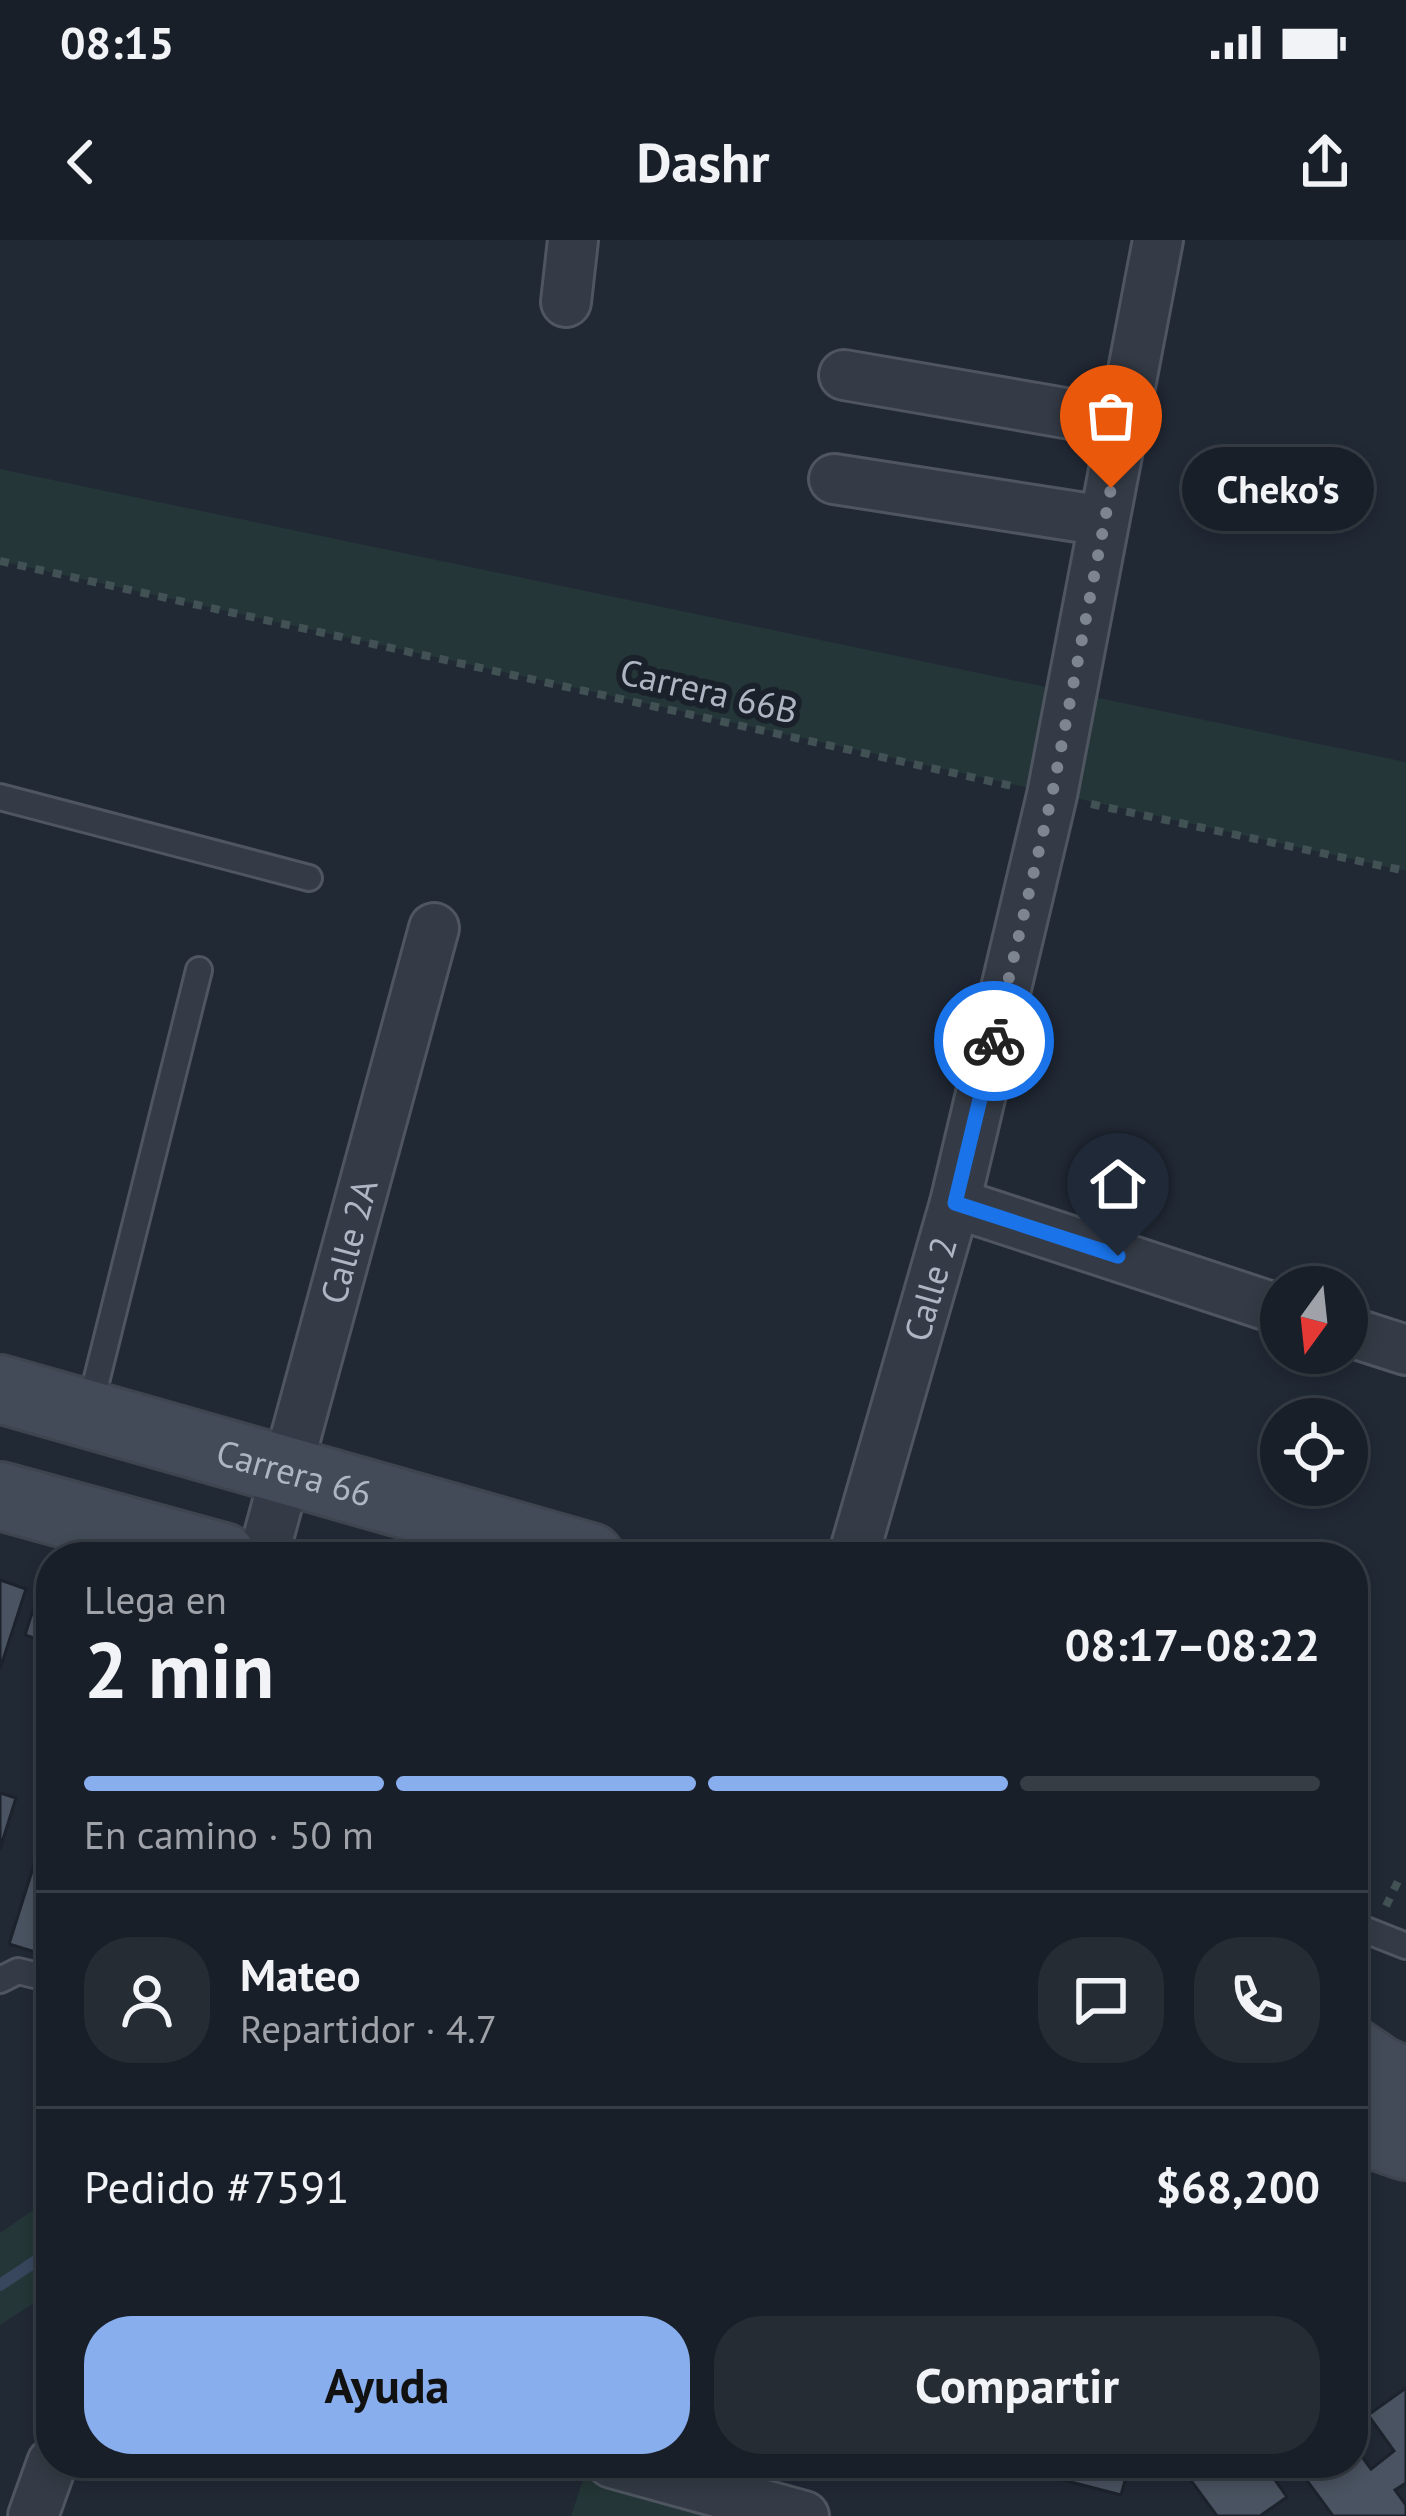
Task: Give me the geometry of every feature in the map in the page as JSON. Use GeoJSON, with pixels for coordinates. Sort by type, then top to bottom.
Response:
{"type":"FeatureCollection","features":[{"type":"Feature","properties":{"kind":"main road","name":"Carrera 66"},"geometry":{"type":"LineString","coordinates":[[0,1389],[537,1542]]}},
{"type":"Feature","properties":{"kind":"main road"},"geometry":{"type":"LineString","coordinates":[[0,1496],[168,1542]]}},
{"type":"Feature","properties":{"kind":"main road"},"geometry":{"type":"LineString","coordinates":[[1368,2062],[1406,2081]]}},
{"type":"Feature","properties":{"kind":"main road"},"geometry":{"type":"LineString","coordinates":[[1368,2133],[1406,2146]]}},
{"type":"Feature","properties":{"kind":"street"},"geometry":{"type":"LineString","coordinates":[[566,302],[573,240]]}},
{"type":"Feature","properties":{"kind":"street","name":"Calle 2"},"geometry":{"type":"LineString","coordinates":[[858,1542],[955,1203],[1052,795],[1158,240]]}},
{"type":"Feature","properties":{"kind":"street"},"geometry":{"type":"LineString","coordinates":[[844,375],[1123,423]]}},
{"type":"Feature","properties":{"kind":"street"},"geometry":{"type":"LineString","coordinates":[[834,478],[1104,520]]}},
{"type":"Feature","properties":{"kind":"street","name":"Calle 2A"},"geometry":{"type":"LineString","coordinates":[[267,1542],[434,928]]}},
{"type":"Feature","properties":{"kind":"street"},"geometry":{"type":"LineString","coordinates":[[955,1203],[1260,1303]]}},
{"type":"Feature","properties":{"kind":"street"},"geometry":{"type":"LineString","coordinates":[[1368,1338],[1406,1351]]}},
{"type":"Feature","properties":{"kind":"street"},"geometry":{"type":"LineString","coordinates":[[33,2516],[47,2478]]}},
{"type":"Feature","properties":{"kind":"street"},"geometry":{"type":"LineString","coordinates":[[667,2478],[804,2516]]}},
{"type":"Feature","properties":{"kind":"lane"},"geometry":{"type":"LineString","coordinates":[[0,797],[309,878]]}},
{"type":"Feature","properties":{"kind":"lane"},"geometry":{"type":"LineString","coordinates":[[88,1414],[199,970]]}},
{"type":"Feature","properties":{"kind":"lane"},"geometry":{"type":"LineString","coordinates":[[1368,1931],[1406,1946]]}},
{"type":"Feature","properties":{"kind":"lane"},"geometry":{"type":"LineString","coordinates":[[0,1980],[18,1971],[36,1975]]}},
{"type":"Feature","properties":{"kind":"path","name":"Carrera 66B"},"geometry":{"type":"LineString","coordinates":[[0,561],[1406,871]]}},
{"type":"Feature","properties":{"kind":"shaded area"},"geometry":{"type":"Polygon","coordinates":[[[0,469],[1406,762],[1406,871],[0,561],[0,469]]]}},
{"type":"Feature","properties":{"kind":"shaded area"},"geometry":{"type":"Polygon","coordinates":[[[36,2208],[36,2302],[0,2325],[0,2233],[36,2208]]]}},
{"type":"Feature","properties":{"kind":"shaded area"},"geometry":{"type":"Polygon","coordinates":[[[584,2478],[599,2478],[736,2516],[571,2516],[584,2478]]]}},
{"type":"Feature","properties":{"kind":"building"},"geometry":{"type":"Polygon","coordinates":[[[0,1580],[26,1589],[0,1669],[0,1580]]]}},
{"type":"Feature","properties":{"kind":"building"},"geometry":{"type":"Polygon","coordinates":[[[36,1600],[36,1639],[25,1635],[36,1600]]]}},
{"type":"Feature","properties":{"kind":"building"},"geometry":{"type":"Polygon","coordinates":[[[0,1793],[16,1798],[0,1849],[0,1793]]]}},
{"type":"Feature","properties":{"kind":"building"},"geometry":{"type":"Polygon","coordinates":[[[36,1858],[36,1952],[9,1944],[36,1858]]]}},
{"type":"Feature","properties":{"kind":"building"},"geometry":{"type":"Polygon","coordinates":[[[1406,2388],[1406,2483],[1395,2490],[1406,2505],[1406,2516],[1333,2516],[1305,2478],[1368,2478],[1368,2465],[1371,2469],[1394,2451],[1368,2415],[1406,2388]]]}},
{"type":"Feature","properties":{"kind":"building"},"geometry":{"type":"Polygon","coordinates":[[[1055,2478],[1126,2478],[1121,2495],[1055,2478]]]}},
{"type":"Feature","properties":{"kind":"building"},"geometry":{"type":"Polygon","coordinates":[[[1189,2478],[1274,2478],[1287,2497],[1260,2516],[1217,2516],[1189,2478]]]}},
{"type":"Feature","properties":{"kind":"waterway"},"geometry":{"type":"LineString","coordinates":[[0,2285],[36,2261]]}},
{"type":"Feature","properties":{"kind":"way so far"},"geometry":{"type":"LineString","coordinates":[[994,1041],[1052,795],[1111,488]]}},
{"type":"Feature","properties":{"kind":"place","name":"Cheko's"},"geometry":{"type":"Point","coordinates":[1111,488]}},
{"type":"Feature","properties":{"kind":"route"},"geometry":{"type":"LineString","coordinates":[[994,1041],[955,1203],[1118,1256]]}}]}
